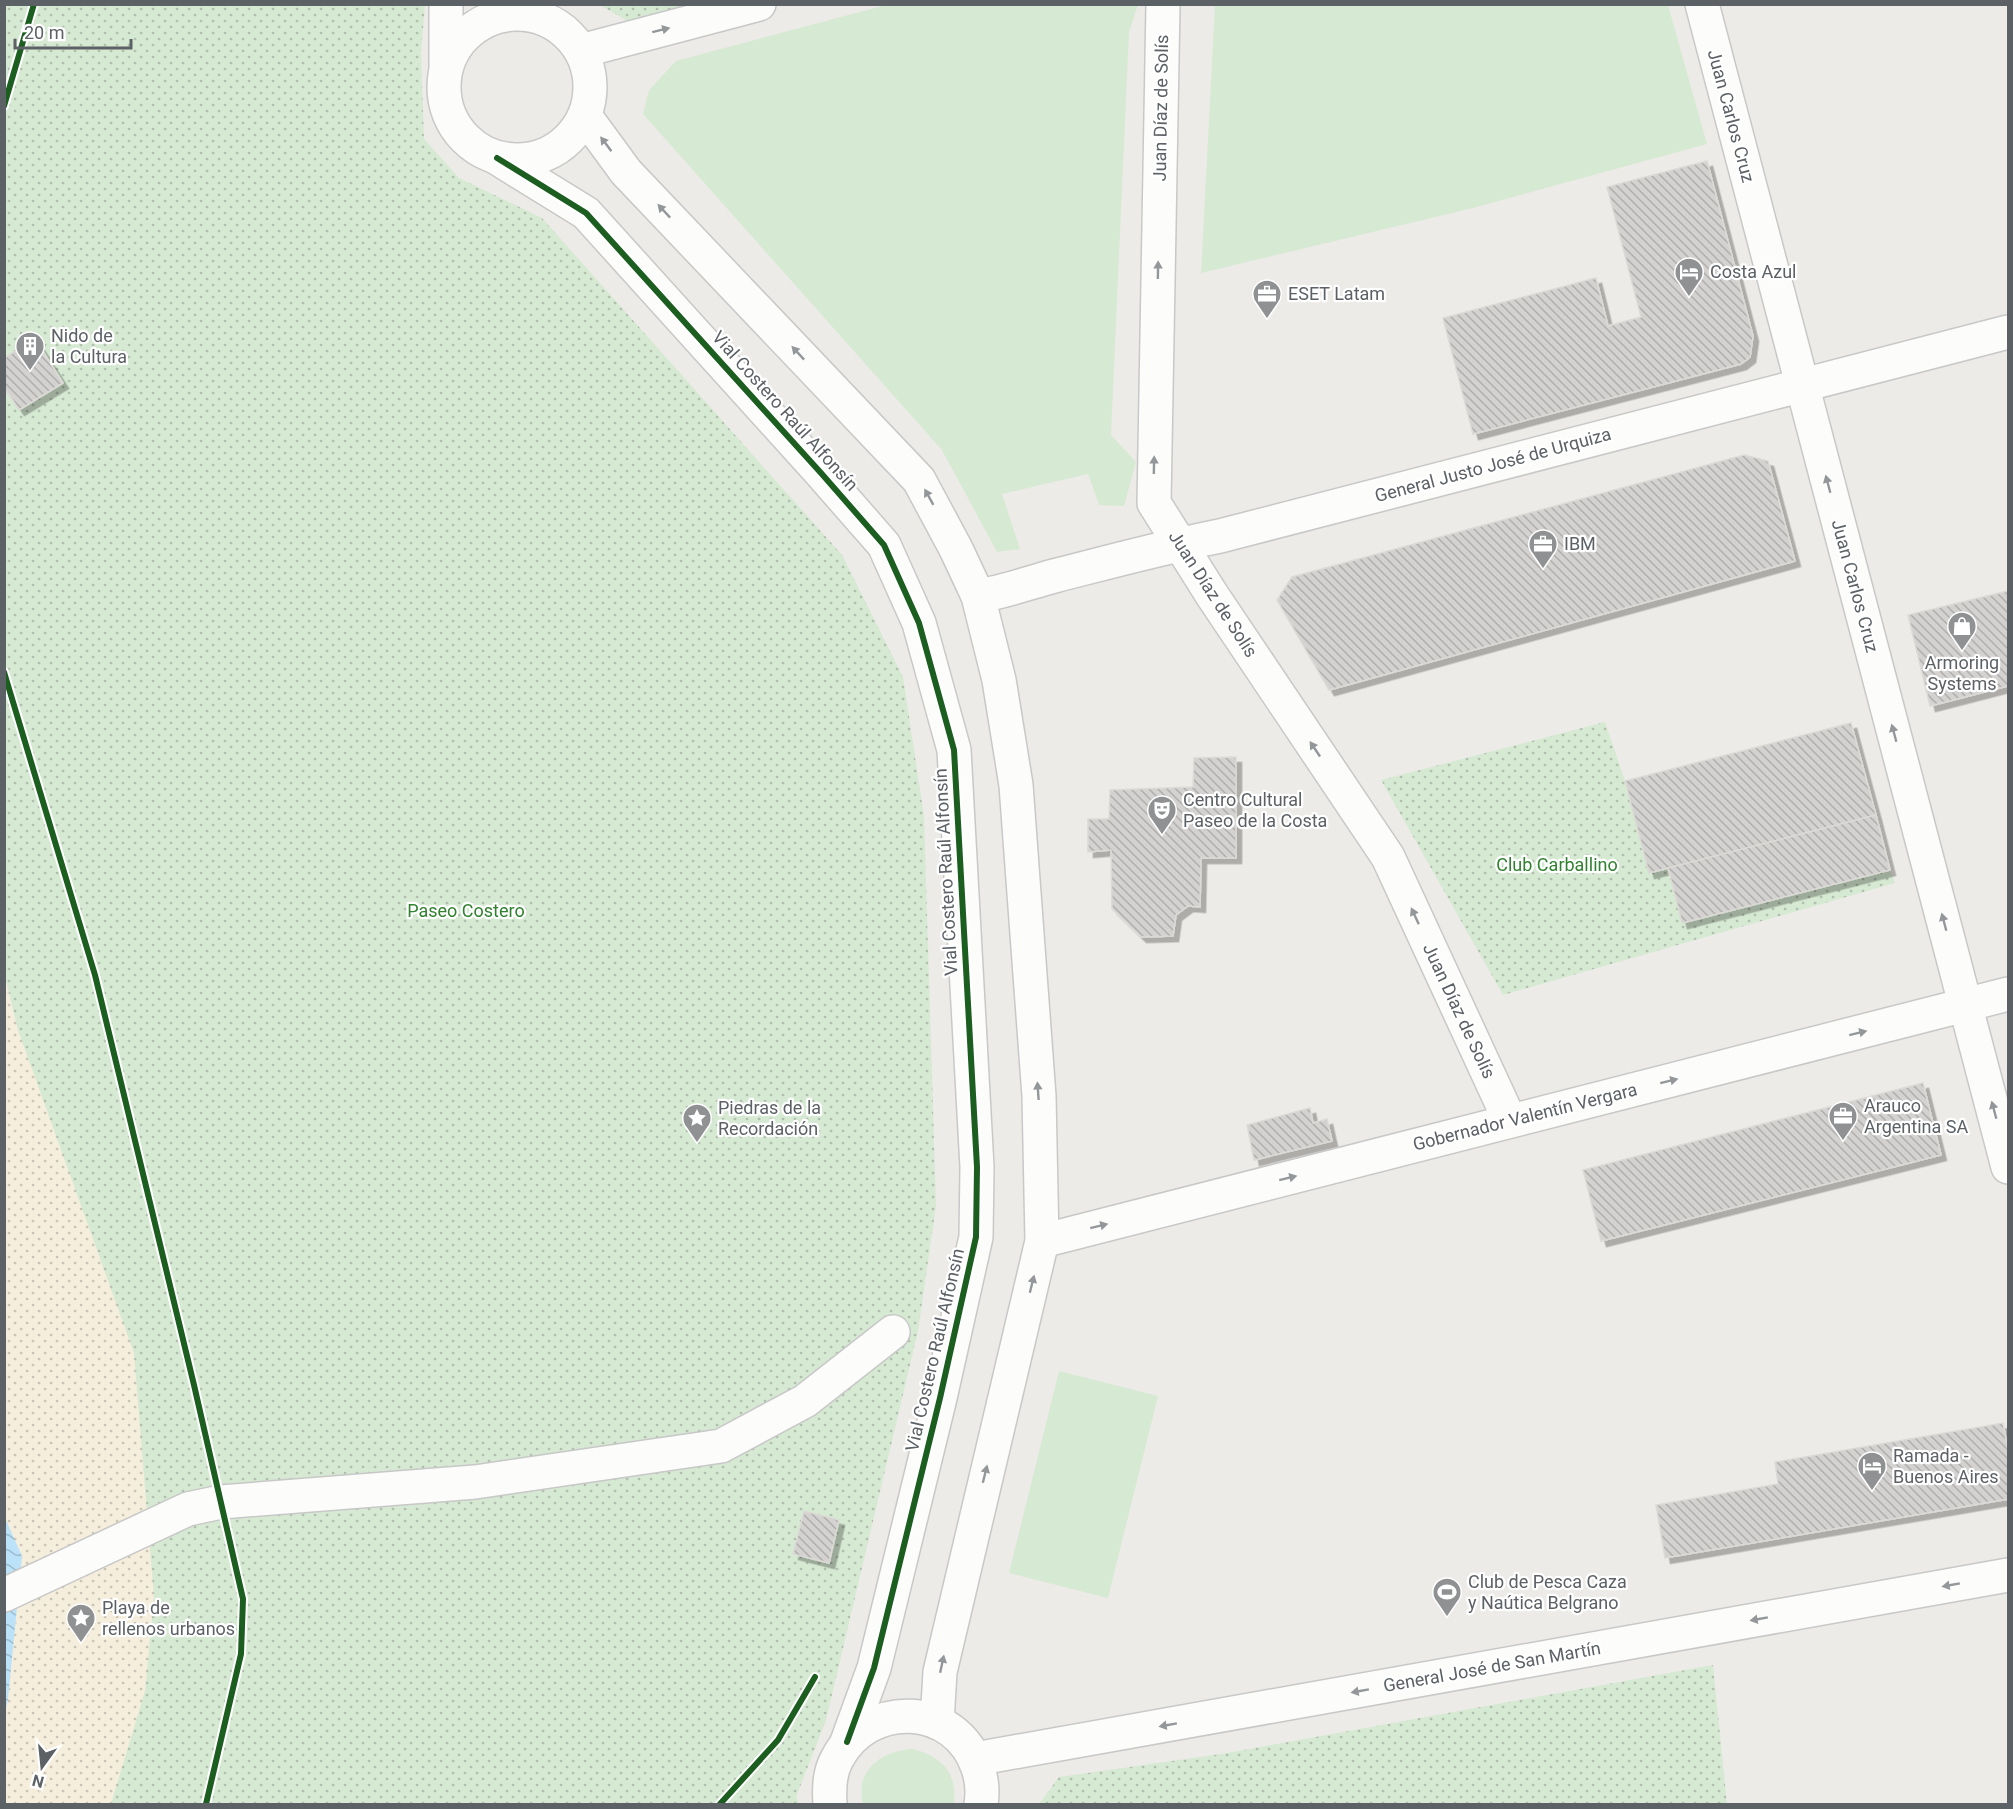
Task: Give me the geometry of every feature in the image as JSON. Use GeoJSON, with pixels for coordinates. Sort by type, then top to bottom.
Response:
{"type":"FeatureCollection","features":[{"type":"Feature","properties":{"kind":"street"},"geometry":{"type":"LineString","coordinates":[[446,4],[446,67],[443,90],[448,112],[459,133],[476,148],[497,158],[518,161],[539,158],[558,149],[574,135],[585,116],[591,94],[590,72],[582,51],[570,35],[536,10],[491,18],[471,29],[455,46],[446,67]]}},
{"type":"Feature","properties":{"kind":"street"},"geometry":{"type":"LineString","coordinates":[[582,51],[759,4]]}},
{"type":"Feature","properties":{"kind":"street","name":"Juan Díaz de Solís"},"geometry":{"type":"LineString","coordinates":[[1163,4],[1154,504],[1212,595],[1388,857],[1510,1121]]}},
{"type":"Feature","properties":{"kind":"street","name":"Juan Carlos Cruz"},"geometry":{"type":"LineString","coordinates":[[1702,4],[2008,1167]]}},
{"type":"Feature","properties":{"kind":"street"},"geometry":{"type":"LineString","coordinates":[[585,116],[626,172],[919,480],[978,596],[999,680],[1016,785],[1039,1096],[1042,1241],[940,1672],[937,1722]]}},
{"type":"Feature","properties":{"kind":"street","name":"Vial Costero Raúl Alfonsín"},"geometry":{"type":"LineString","coordinates":[[497,158],[586,213],[821,472],[884,545],[919,623],[954,750],[977,1167],[976,1237],[940,1398],[874,1668],[847,1742],[835,1761],[830,1782],[830,1804]]}},
{"type":"Feature","properties":{"kind":"street","name":"General Justo José de Urquiza"},"geometry":{"type":"LineString","coordinates":[[978,596],[1000,593],[1021,585],[1220,536],[2008,332]]}},
{"type":"Feature","properties":{"kind":"street","name":"Gobernador Valentín Vergara"},"geometry":{"type":"LineString","coordinates":[[1042,1241],[2008,994]]}},
{"type":"Feature","properties":{"kind":"street"},"geometry":{"type":"LineString","coordinates":[[4,1595],[188,1509],[210,1504],[475,1482],[721,1446],[805,1401],[893,1332]]}},
{"type":"Feature","properties":{"kind":"street","name":"General José de San Martín"},"geometry":{"type":"LineString","coordinates":[[975,1759],[2008,1575]]}},
{"type":"Feature","properties":{"kind":"street"},"geometry":{"type":"LineString","coordinates":[[847,1742],[866,1727],[889,1717],[913,1716],[937,1722],[953,1731],[975,1759],[981,1778],[981,1804]]}},
{"type":"Feature","properties":{"kind":"green space","name":"Paseo Costero"},"geometry":{"type":"Polygon","coordinates":[[[4,5],[425,5],[421,53],[424,139],[459,178],[542,218],[842,555],[903,677],[924,816],[936,1206],[918,1331],[826,1720],[796,1797],[799,1804],[111,1804],[145,1691],[154,1597],[134,1353],[18,1030],[5,976],[4,5]]]}},
{"type":"Feature","properties":{"kind":"green space"},"geometry":{"type":"Polygon","coordinates":[[[600,5],[752,5],[648,33],[600,5]]]}},
{"type":"Feature","properties":{"kind":"green space"},"geometry":{"type":"Polygon","coordinates":[[[886,5],[1138,5],[1129,32],[1111,435],[1136,462],[1124,506],[1099,505],[1088,474],[1002,494],[1020,549],[997,552],[942,450],[643,114],[649,90],[676,61],[886,5]]]}},
{"type":"Feature","properties":{"kind":"green space"},"geometry":{"type":"Polygon","coordinates":[[[1215,5],[1668,5],[1707,144],[1473,208],[1201,273],[1215,5]]]}},
{"type":"Feature","properties":{"kind":"green space","name":"Club Carballino"},"geometry":{"type":"Polygon","coordinates":[[[1605,722],[1625,781],[1851,723],[1895,883],[1503,995],[1381,780],[1605,722]]]}},
{"type":"Feature","properties":{"kind":"green space"},"geometry":{"type":"Polygon","coordinates":[[[1059,1371],[1158,1396],[1108,1598],[1009,1573],[1059,1371]]]}},
{"type":"Feature","properties":{"kind":"green space"},"geometry":{"type":"Polygon","coordinates":[[[1713,1665],[1727,1804],[1039,1804],[1059,1777],[1221,1754],[1713,1665]]]}},
{"type":"Feature","properties":{"kind":"green space"},"geometry":{"type":"Polygon","coordinates":[[[913,1749],[932,1757],[946,1768],[953,1783],[954,1804],[863,1804],[861,1792],[863,1781],[873,1764],[891,1753],[913,1749]]]}},
{"type":"Feature","properties":{"kind":"sand"},"geometry":{"type":"Polygon","coordinates":[[[4,976],[18,1030],[134,1353],[154,1597],[145,1691],[111,1804],[5,1804],[5,1713],[22,1556],[4,1518],[4,976]]]}},
{"type":"Feature","properties":{"kind":"water"},"geometry":{"type":"Polygon","coordinates":[[[5,1518],[22,1556],[5,1713],[5,1518]]]}},
{"type":"Feature","properties":{"kind":"building","name":"Costa Azul"},"geometry":{"type":"Polygon","coordinates":[[[1707,161],[1753,336],[1750,357],[1741,364],[1473,434],[1443,318],[1596,278],[1608,326],[1641,317],[1607,187],[1707,161]]]}},
{"type":"Feature","properties":{"kind":"building","name":"Nido de la Cultura"},"geometry":{"type":"Polygon","coordinates":[[[35,339],[63,383],[19,410],[4,387],[4,358],[35,339]]]}},
{"type":"Feature","properties":{"kind":"building","name":"IBM"},"geometry":{"type":"Polygon","coordinates":[[[1744,455],[1768,461],[1795,561],[1329,690],[1277,600],[1292,577],[1744,455]]]}},
{"type":"Feature","properties":{"kind":"building","name":"Armoring Systems"},"geometry":{"type":"Polygon","coordinates":[[[2008,591],[2008,686],[1930,706],[1908,615],[2008,591]]]}},
{"type":"Feature","properties":{"kind":"building"},"geometry":{"type":"Polygon","coordinates":[[[1851,723],[1876,815],[1649,873],[1625,781],[1851,723]]]}},
{"type":"Feature","properties":{"kind":"building","name":"Centro Cultural Paseo de la Costa"},"geometry":{"type":"Polygon","coordinates":[[[1236,757],[1236,858],[1201,858],[1200,907],[1188,906],[1176,915],[1173,936],[1141,937],[1112,909],[1111,850],[1088,852],[1088,819],[1109,819],[1110,790],[1193,787],[1194,758],[1236,757]]]}},
{"type":"Feature","properties":{"kind":"building"},"geometry":{"type":"Polygon","coordinates":[[[1876,815],[1890,870],[1682,923],[1668,868],[1876,815]]]}},
{"type":"Feature","properties":{"kind":"building"},"geometry":{"type":"Polygon","coordinates":[[[1923,1083],[1941,1155],[1601,1241],[1583,1170],[1923,1083]]]}},
{"type":"Feature","properties":{"kind":"building"},"geometry":{"type":"Polygon","coordinates":[[[1310,1108],[1313,1123],[1327,1119],[1332,1141],[1254,1160],[1247,1125],[1310,1108]]]}},
{"type":"Feature","properties":{"kind":"building","name":"Ramada - Buenos Aires"},"geometry":{"type":"Polygon","coordinates":[[[2003,1423],[2008,1451],[2008,1499],[1665,1558],[1656,1505],[1778,1484],[1775,1462],[2003,1423]]]}},
{"type":"Feature","properties":{"kind":"building"},"geometry":{"type":"Polygon","coordinates":[[[804,1511],[839,1520],[829,1563],[793,1554],[804,1511]]]}},
{"type":"Feature","properties":{"kind":"cycle path"},"geometry":{"type":"LineString","coordinates":[[4,106],[34,4]]}},
{"type":"Feature","properties":{"kind":"cycle path"},"geometry":{"type":"LineString","coordinates":[[497,158],[586,213],[884,545],[919,623],[954,750],[977,1167],[976,1237],[940,1398],[874,1668],[847,1742]]}},
{"type":"Feature","properties":{"kind":"cycle path"},"geometry":{"type":"LineString","coordinates":[[4,672],[95,975],[243,1599],[241,1654],[206,1804]]}},
{"type":"Feature","properties":{"kind":"cycle path"},"geometry":{"type":"LineString","coordinates":[[720,1804],[778,1740],[815,1677]]}},
{"type":"Feature","properties":{"kind":"place","name":"Costa Azul"},"geometry":{"type":"Point","coordinates":[1689,298]}},
{"type":"Feature","properties":{"kind":"place","name":"ESET Latam"},"geometry":{"type":"Point","coordinates":[1267,320]}},
{"type":"Feature","properties":{"kind":"place","name":"Nido de la Cultura"},"geometry":{"type":"Point","coordinates":[30,372]}},
{"type":"Feature","properties":{"kind":"place","name":"IBM"},"geometry":{"type":"Point","coordinates":[1543,570]}},
{"type":"Feature","properties":{"kind":"place","name":"Armoring Systems"},"geometry":{"type":"Point","coordinates":[1962,652]}},
{"type":"Feature","properties":{"kind":"place","name":"Centro Cultural Paseo de la Costa"},"geometry":{"type":"Point","coordinates":[1162,836]}},
{"type":"Feature","properties":{"kind":"place","name":"Arauco Argentina SA"},"geometry":{"type":"Point","coordinates":[1843,1142]}},
{"type":"Feature","properties":{"kind":"place","name":"Piedras de la Recordación"},"geometry":{"type":"Point","coordinates":[697,1144]}},
{"type":"Feature","properties":{"kind":"place","name":"Ramada - Buenos Aires"},"geometry":{"type":"Point","coordinates":[1872,1492]}},
{"type":"Feature","properties":{"kind":"place","name":"Club de Pesca Caza y Naútica Belgrano"},"geometry":{"type":"Point","coordinates":[1447,1618]}},
{"type":"Feature","properties":{"kind":"place","name":"Playa de rellenos urbanos"},"geometry":{"type":"Point","coordinates":[81,1644]}}]}
